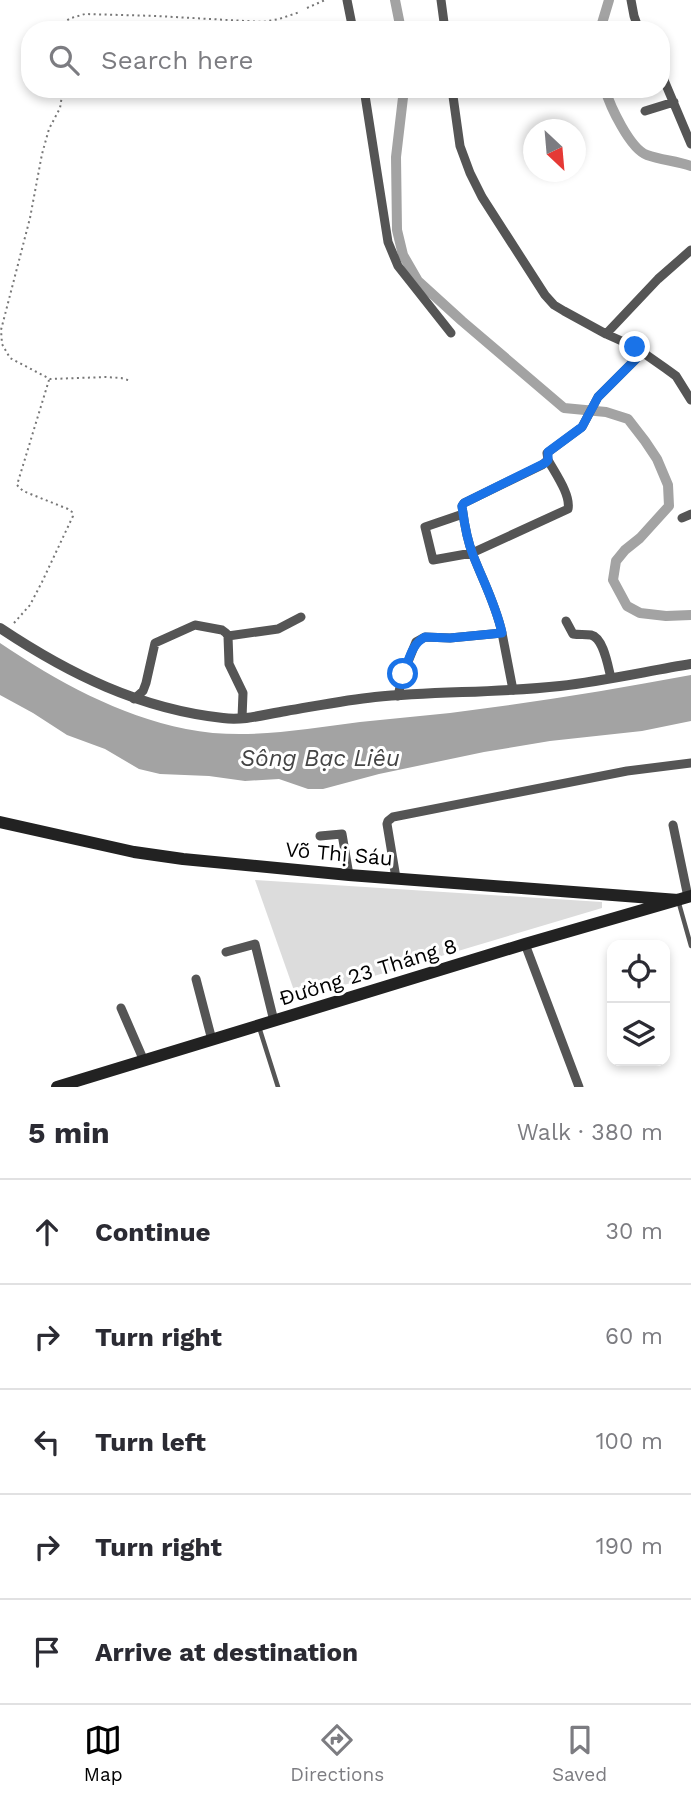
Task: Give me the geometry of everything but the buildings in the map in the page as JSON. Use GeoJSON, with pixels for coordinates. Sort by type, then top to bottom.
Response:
{"type":"FeatureCollection","features":[{"type":"Feature","properties":{"kind":"main road","name":"Võ Thị Sáu"},"geometry":{"type":"LineString","coordinates":[[0,822],[146,854],[183,859],[620,895],[686,897]]}},
{"type":"Feature","properties":{"kind":"main road","name":"Đường 23 Tháng 8"},"geometry":{"type":"LineString","coordinates":[[57,1087],[686,897]]}},
{"type":"Feature","properties":{"kind":"street"},"geometry":{"type":"LineString","coordinates":[[347,0],[351,21]]}},
{"type":"Feature","properties":{"kind":"street"},"geometry":{"type":"LineString","coordinates":[[441,0],[444,21]]}},
{"type":"Feature","properties":{"kind":"street"},"geometry":{"type":"LineString","coordinates":[[631,0],[636,21]]}},
{"type":"Feature","properties":{"kind":"street"},"geometry":{"type":"LineString","coordinates":[[670,93],[691,144]]}},
{"type":"Feature","properties":{"kind":"street"},"geometry":{"type":"LineString","coordinates":[[365,98],[388,242],[398,265],[451,333]]}},
{"type":"Feature","properties":{"kind":"street"},"geometry":{"type":"LineString","coordinates":[[453,98],[460,146],[470,173],[482,197],[545,295],[564,311],[643,352],[676,376],[691,400]]}},
{"type":"Feature","properties":{"kind":"street"},"geometry":{"type":"LineString","coordinates":[[645,111],[674,102]]}},
{"type":"Feature","properties":{"kind":"street"},"geometry":{"type":"LineString","coordinates":[[606,334],[658,279],[691,250]]}},
{"type":"Feature","properties":{"kind":"street"},"geometry":{"type":"LineString","coordinates":[[463,514],[425,527],[433,560],[472,553],[568,509],[570,502],[548,460],[548,452],[582,427],[598,397],[643,352]]}},
{"type":"Feature","properties":{"kind":"street"},"geometry":{"type":"LineString","coordinates":[[513,690],[499,618],[472,553],[462,506],[548,460]]}},
{"type":"Feature","properties":{"kind":"street"},"geometry":{"type":"LineString","coordinates":[[228,636],[278,629],[301,617]]}},
{"type":"Feature","properties":{"kind":"street"},"geometry":{"type":"LineString","coordinates":[[566,621],[573,634],[592,635],[597,638],[605,654],[611,678]]}},
{"type":"Feature","properties":{"kind":"street"},"geometry":{"type":"LineString","coordinates":[[134,699],[143,691],[156,642],[195,625],[222,629],[228,636],[229,664],[243,693],[242,718]]}},
{"type":"Feature","properties":{"kind":"street"},"geometry":{"type":"LineString","coordinates":[[4,630],[51,660],[134,699],[169,709],[225,719],[376,697],[560,686],[691,664]]}},
{"type":"Feature","properties":{"kind":"street"},"geometry":{"type":"LineString","coordinates":[[398,696],[403,674],[416,642],[425,637],[450,638],[502,633]]}},
{"type":"Feature","properties":{"kind":"street"},"geometry":{"type":"LineString","coordinates":[[396,878],[387,824],[393,817],[627,771],[691,762]]}},
{"type":"Feature","properties":{"kind":"street"},"geometry":{"type":"LineString","coordinates":[[673,825],[686,897]]}},
{"type":"Feature","properties":{"kind":"street"},"geometry":{"type":"LineString","coordinates":[[320,835],[342,834],[349,874]]}},
{"type":"Feature","properties":{"kind":"street"},"geometry":{"type":"LineString","coordinates":[[620,895],[625,904],[621,916]]}},
{"type":"Feature","properties":{"kind":"street"},"geometry":{"type":"LineString","coordinates":[[226,952],[255,944],[274,1021]]}},
{"type":"Feature","properties":{"kind":"street"},"geometry":{"type":"LineString","coordinates":[[525,944],[579,1087]]}},
{"type":"Feature","properties":{"kind":"street"},"geometry":{"type":"LineString","coordinates":[[196,979],[212,1040]]}},
{"type":"Feature","properties":{"kind":"street"},"geometry":{"type":"LineString","coordinates":[[121,1008],[144,1060]]}},
{"type":"Feature","properties":{"kind":"lane"},"geometry":{"type":"LineString","coordinates":[[686,897],[691,946]]}},
{"type":"Feature","properties":{"kind":"lane"},"geometry":{"type":"LineString","coordinates":[[258,1026],[278,1087]]}},
{"type":"Feature","properties":{"kind":"path"},"geometry":{"type":"LineString","coordinates":[[307,8],[325,0]]}},
{"type":"Feature","properties":{"kind":"path"},"geometry":{"type":"LineString","coordinates":[[268,21],[300,12]]}},
{"type":"Feature","properties":{"kind":"path"},"geometry":{"type":"LineString","coordinates":[[66,21],[85,15],[245,21]]}},
{"type":"Feature","properties":{"kind":"path"},"geometry":{"type":"LineString","coordinates":[[62,98],[42,153],[30,218],[9,295],[2,344],[10,358],[50,379],[106,377],[131,381]]}},
{"type":"Feature","properties":{"kind":"path"},"geometry":{"type":"LineString","coordinates":[[4,630],[30,604],[73,516],[68,509],[23,491],[18,485],[50,379]]}},
{"type":"Feature","properties":{"kind":"shaded area"},"geometry":{"type":"Polygon","coordinates":[[[255,880],[602,902],[602,908],[297,999],[255,880]]]}},
{"type":"Feature","properties":{"kind":"water","name":"Sông Bạc Liêu"},"geometry":{"type":"Polygon","coordinates":[[[0,643],[66,684],[113,706],[161,723],[208,732],[273,733],[450,713],[691,675],[691,721],[642,731],[550,741],[484,752],[323,789],[308,789],[279,779],[245,781],[160,774],[139,769],[105,749],[67,735],[0,695],[0,643]]]}},
{"type":"Feature","properties":{"kind":"waterway"},"geometry":{"type":"LineString","coordinates":[[395,0],[399,21]]}},
{"type":"Feature","properties":{"kind":"waterway"},"geometry":{"type":"LineString","coordinates":[[603,21],[609,0]]}},
{"type":"Feature","properties":{"kind":"waterway"},"geometry":{"type":"LineString","coordinates":[[403,98],[396,157],[397,230],[403,255],[418,281],[564,408],[606,412],[628,419],[657,459],[668,485],[669,506],[616,561],[613,580],[627,606],[640,613],[691,615]]}},
{"type":"Feature","properties":{"kind":"waterway"},"geometry":{"type":"LineString","coordinates":[[608,98],[622,126],[641,151],[652,157],[691,166]]}},
{"type":"Feature","properties":{"kind":"route"},"geometry":{"type":"LineString","coordinates":[[403,674],[416,642],[425,637],[450,638],[502,633],[487,584],[472,553],[462,506],[545,463],[548,460],[547,453],[582,427],[593,403],[643,352],[635,347]]}}]}
